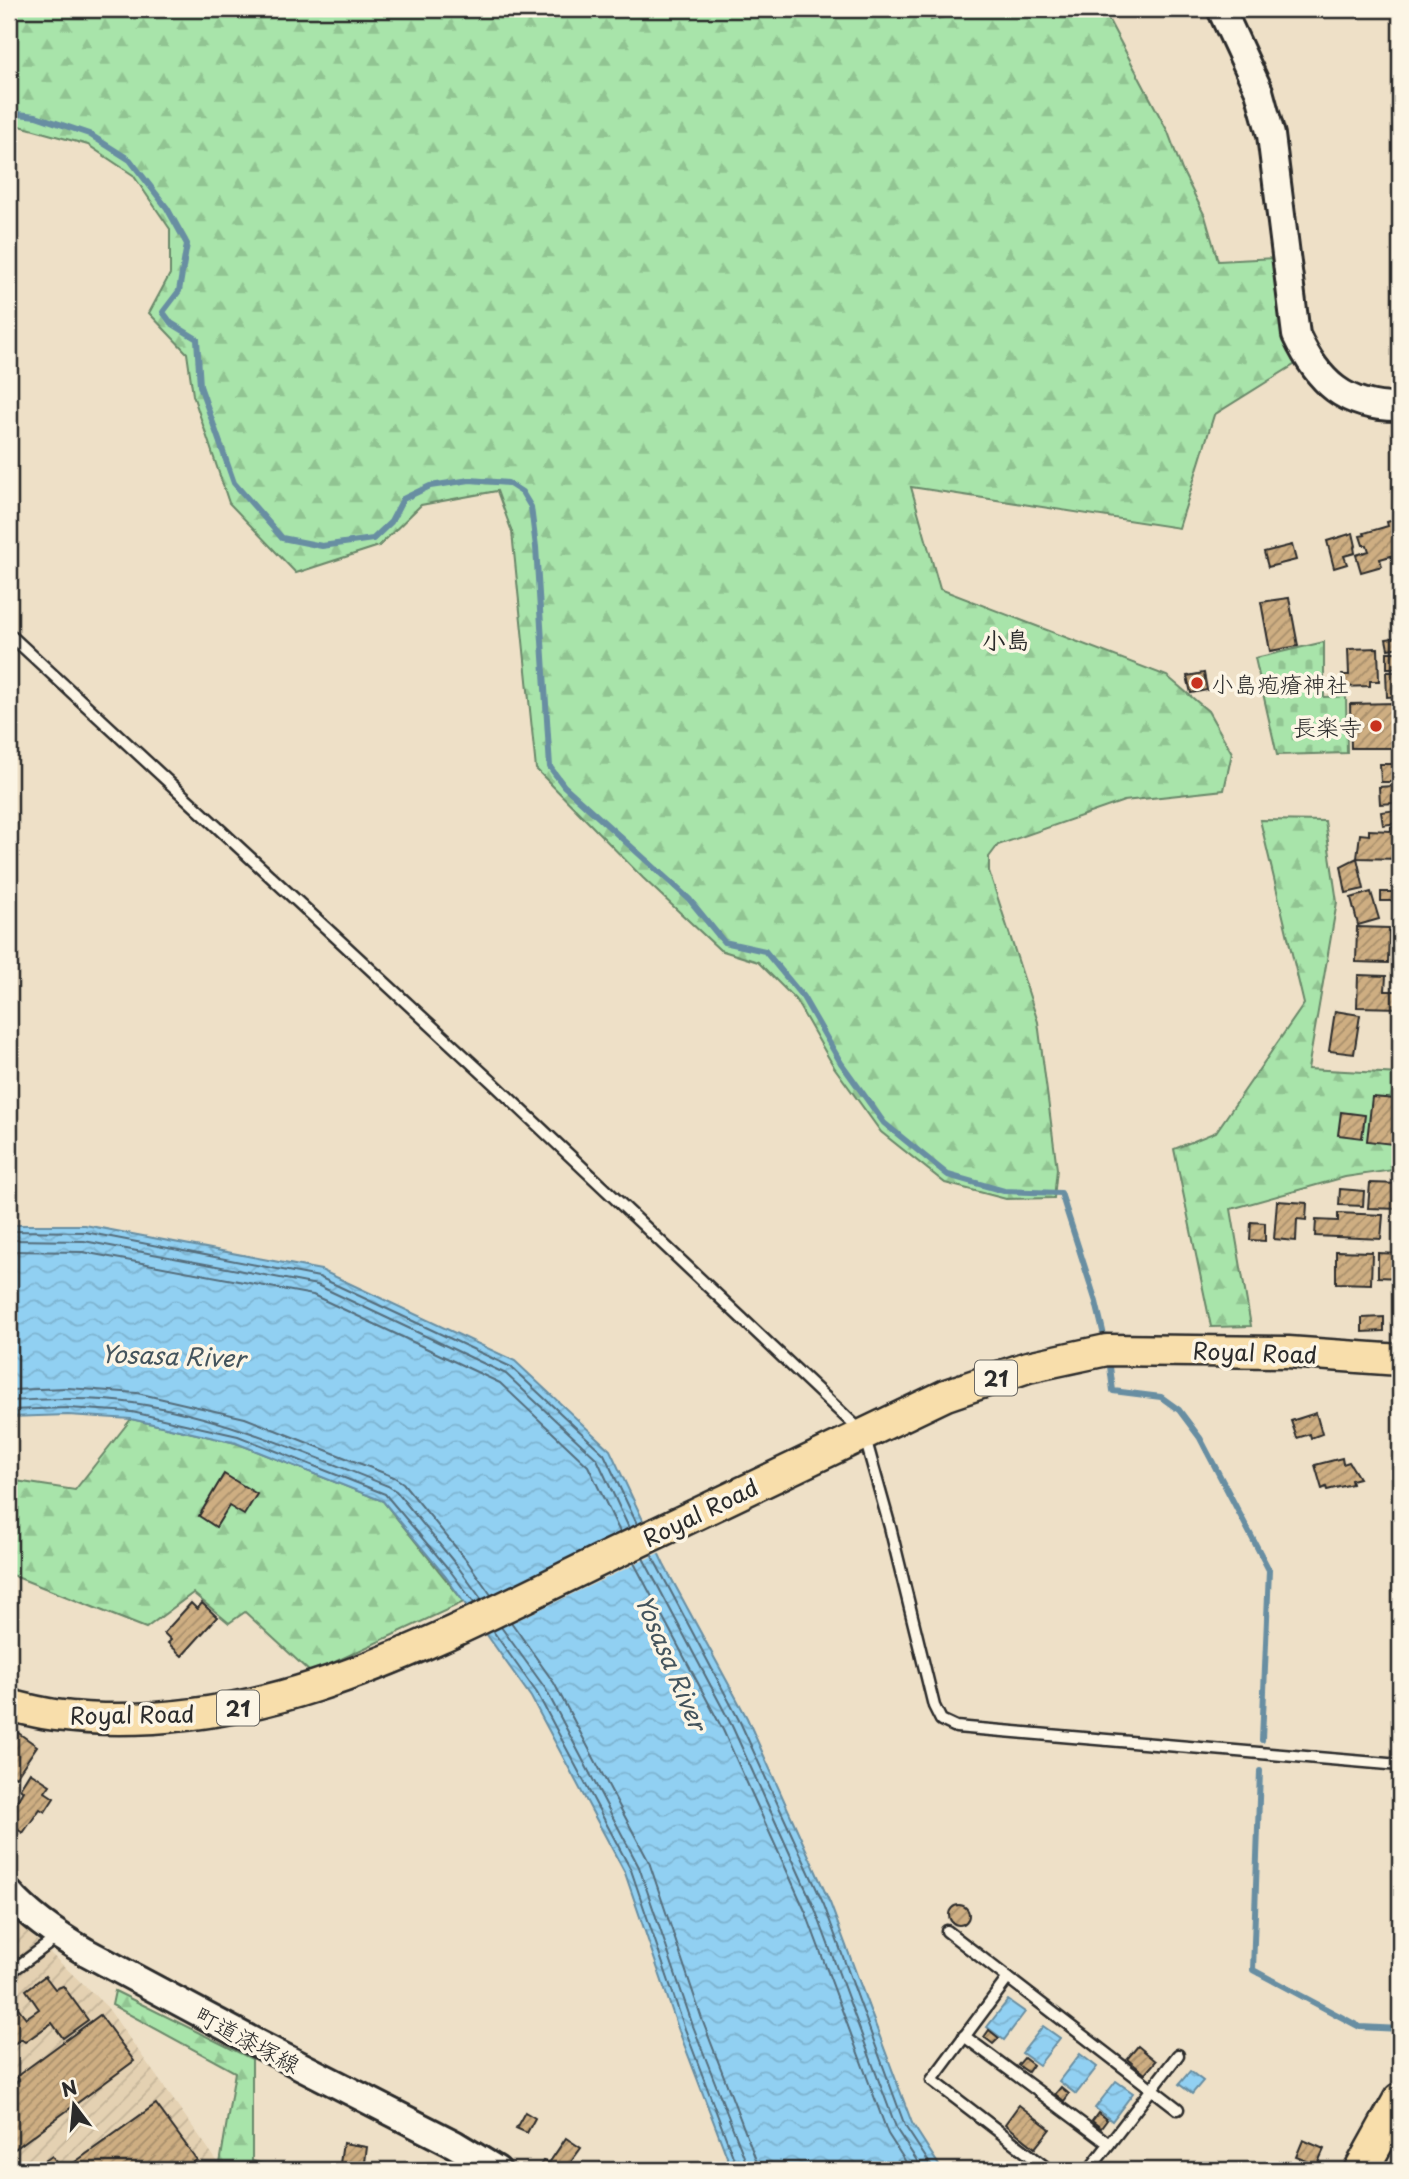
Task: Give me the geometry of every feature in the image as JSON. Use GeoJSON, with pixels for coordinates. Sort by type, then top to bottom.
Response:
{"type":"FeatureCollection","features":[{"type":"Feature","properties":{"kind":"highway"},"geometry":{"type":"LineString","coordinates":[[1361,2170],[1400,2100]]}},
{"type":"Feature","properties":{"kind":"main road","name":"Royal Road"},"geometry":{"type":"LineString","coordinates":[[9,1705],[55,1715],[109,1719],[175,1717],[228,1710],[285,1697],[343,1678],[455,1631],[946,1395],[1028,1367],[1107,1350],[1288,1352],[1400,1360]]}},
{"type":"Feature","properties":{"kind":"street"},"geometry":{"type":"LineString","coordinates":[[1221,9],[1259,91],[1271,135],[1296,335],[1308,362],[1330,386],[1358,402],[1400,407]]}},
{"type":"Feature","properties":{"kind":"street","name":"町道漆塚線"},"geometry":{"type":"LineString","coordinates":[[9,1893],[59,1937],[258,2045],[454,2144],[497,2170]]}},
{"type":"Feature","properties":{"kind":"lane"},"geometry":{"type":"LineString","coordinates":[[9,634],[491,1081],[864,1434],[934,1706],[941,1720],[956,1727],[1400,1765]]}},
{"type":"Feature","properties":{"kind":"lane"},"geometry":{"type":"LineString","coordinates":[[947,1931],[1178,2109]]}},
{"type":"Feature","properties":{"kind":"lane"},"geometry":{"type":"LineString","coordinates":[[9,1973],[59,1937]]}},
{"type":"Feature","properties":{"kind":"lane"},"geometry":{"type":"LineString","coordinates":[[1008,1978],[932,2080],[1049,2170]]}},
{"type":"Feature","properties":{"kind":"lane"},"geometry":{"type":"LineString","coordinates":[[964,2036],[1109,2144]]}},
{"type":"Feature","properties":{"kind":"lane"},"geometry":{"type":"LineString","coordinates":[[1089,2170],[1178,2055]]}},
{"type":"Feature","properties":{"kind":"shaded area"},"geometry":{"type":"Polygon","coordinates":[[[9,1914],[107,2007],[220,2165],[219,2170],[9,2170],[9,1914]]]}},
{"type":"Feature","properties":{"kind":"green space"},"geometry":{"type":"Polygon","coordinates":[[[9,9],[929,9],[931,20],[982,9],[1103,9],[1168,132],[1182,170],[1205,216],[1218,261],[1275,258],[1297,363],[1214,415],[1179,528],[911,487],[940,589],[1167,676],[1208,711],[1232,753],[1224,790],[1124,801],[998,845],[989,857],[989,871],[1038,1022],[1057,1169],[1054,1198],[1006,1199],[945,1183],[881,1132],[834,1067],[795,999],[758,962],[720,950],[643,878],[536,769],[512,532],[497,491],[421,505],[379,546],[296,573],[229,503],[193,395],[187,353],[149,313],[170,274],[170,229],[133,175],[88,145],[9,123],[9,9]]]}},
{"type":"Feature","properties":{"kind":"green space"},"geometry":{"type":"Polygon","coordinates":[[[1324,642],[1324,697],[1346,696],[1347,753],[1277,755],[1255,658],[1324,642]]]}},
{"type":"Feature","properties":{"kind":"green space"},"geometry":{"type":"Polygon","coordinates":[[[1260,820],[1325,821],[1337,902],[1308,1069],[1400,1074],[1400,1169],[1345,1177],[1231,1209],[1251,1326],[1211,1327],[1174,1149],[1216,1132],[1304,1004],[1260,820]]]}},
{"type":"Feature","properties":{"kind":"green space"},"geometry":{"type":"Polygon","coordinates":[[[131,1419],[236,1443],[383,1501],[464,1602],[311,1673],[245,1612],[229,1623],[193,1593],[146,1628],[9,1574],[9,1480],[75,1490],[131,1419]]]}},
{"type":"Feature","properties":{"kind":"green space"},"geometry":{"type":"Polygon","coordinates":[[[115,1991],[252,2059],[252,2161],[285,2170],[219,2170],[235,2072],[112,2005],[115,1991]]]}},
{"type":"Feature","properties":{"kind":"water","name":"Yosasa River"},"geometry":{"type":"Polygon","coordinates":[[[9,1225],[85,1225],[321,1270],[515,1361],[610,1450],[664,1565],[747,1718],[830,1903],[912,2123],[942,2170],[732,2170],[679,2031],[625,1873],[531,1697],[446,1577],[383,1501],[236,1443],[131,1419],[68,1415],[9,1417],[9,1225]]]}},
{"type":"Feature","properties":{"kind":"water"},"geometry":{"type":"Polygon","coordinates":[[[1008,2000],[1025,2012],[1004,2040],[987,2027],[1008,2000]]]}},
{"type":"Feature","properties":{"kind":"water"},"geometry":{"type":"Polygon","coordinates":[[[1043,2026],[1060,2038],[1039,2065],[1022,2053],[1043,2026]]]}},
{"type":"Feature","properties":{"kind":"water"},"geometry":{"type":"Polygon","coordinates":[[[1080,2054],[1097,2067],[1076,2094],[1059,2081],[1080,2054]]]}},
{"type":"Feature","properties":{"kind":"water"},"geometry":{"type":"Polygon","coordinates":[[[1190,2071],[1203,2081],[1192,2094],[1179,2084],[1190,2071]]]}},
{"type":"Feature","properties":{"kind":"water"},"geometry":{"type":"Polygon","coordinates":[[[1116,2081],[1133,2093],[1112,2121],[1095,2108],[1116,2081]]]}},
{"type":"Feature","properties":{"kind":"pier"},"geometry":{"type":"Polygon","coordinates":[[[646,1519],[661,1552],[484,1636],[464,1608],[646,1519]]]}},
{"type":"Feature","properties":{"kind":"building"},"geometry":{"type":"Polygon","coordinates":[[[1400,518],[1400,558],[1393,560],[1391,556],[1380,559],[1382,566],[1361,572],[1356,555],[1369,551],[1360,536],[1388,526],[1387,522],[1400,518]]]}},
{"type":"Feature","properties":{"kind":"building"},"geometry":{"type":"Polygon","coordinates":[[[1353,533],[1355,553],[1344,556],[1347,564],[1334,568],[1327,541],[1353,533]]]}},
{"type":"Feature","properties":{"kind":"building"},"geometry":{"type":"Polygon","coordinates":[[[1292,545],[1296,560],[1268,567],[1264,552],[1292,545]]]}},
{"type":"Feature","properties":{"kind":"building"},"geometry":{"type":"Polygon","coordinates":[[[1289,598],[1298,646],[1270,651],[1261,602],[1289,598]]]}},
{"type":"Feature","properties":{"kind":"building"},"geometry":{"type":"Polygon","coordinates":[[[1400,637],[1400,647],[1388,649],[1386,639],[1400,637]]]}},
{"type":"Feature","properties":{"kind":"building"},"geometry":{"type":"Polygon","coordinates":[[[1378,648],[1379,681],[1370,681],[1370,686],[1342,687],[1342,675],[1349,675],[1348,649],[1378,648]]]}},
{"type":"Feature","properties":{"kind":"building"},"geometry":{"type":"Polygon","coordinates":[[[1387,652],[1400,652],[1400,668],[1387,668],[1387,652]]]}},
{"type":"Feature","properties":{"kind":"building"},"geometry":{"type":"Polygon","coordinates":[[[1386,672],[1400,672],[1400,696],[1387,697],[1386,672]]]}},
{"type":"Feature","properties":{"kind":"building","name":"小島疱瘡神社"},"geometry":{"type":"Polygon","coordinates":[[[1204,673],[1207,690],[1191,693],[1187,676],[1204,673]]]}},
{"type":"Feature","properties":{"kind":"building","name":"長楽寺"},"geometry":{"type":"Polygon","coordinates":[[[1396,703],[1397,718],[1400,718],[1398,748],[1351,748],[1350,704],[1396,703]]]}},
{"type":"Feature","properties":{"kind":"building"},"geometry":{"type":"Polygon","coordinates":[[[1380,764],[1400,764],[1400,789],[1399,782],[1381,782],[1380,764]]]}},
{"type":"Feature","properties":{"kind":"building"},"geometry":{"type":"Polygon","coordinates":[[[1392,786],[1394,803],[1380,804],[1379,787],[1392,786]]]}},
{"type":"Feature","properties":{"kind":"building"},"geometry":{"type":"Polygon","coordinates":[[[1397,810],[1398,823],[1383,825],[1381,812],[1397,810]]]}},
{"type":"Feature","properties":{"kind":"building"},"geometry":{"type":"Polygon","coordinates":[[[1391,827],[1400,827],[1400,859],[1357,858],[1360,834],[1369,835],[1369,830],[1391,831],[1391,827]]]}},
{"type":"Feature","properties":{"kind":"building"},"geometry":{"type":"Polygon","coordinates":[[[1357,858],[1364,889],[1346,893],[1341,866],[1357,858]]]}},
{"type":"Feature","properties":{"kind":"building"},"geometry":{"type":"Polygon","coordinates":[[[1371,892],[1379,919],[1358,925],[1351,898],[1371,892]]]}},
{"type":"Feature","properties":{"kind":"building"},"geometry":{"type":"Polygon","coordinates":[[[1381,892],[1400,892],[1400,904],[1397,905],[1397,901],[1381,901],[1381,892]]]}},
{"type":"Feature","properties":{"kind":"building"},"geometry":{"type":"Polygon","coordinates":[[[1357,927],[1389,928],[1388,963],[1356,962],[1357,927]]]}},
{"type":"Feature","properties":{"kind":"building"},"geometry":{"type":"Polygon","coordinates":[[[1358,975],[1386,976],[1385,991],[1400,991],[1400,1008],[1357,1007],[1358,975]]]}},
{"type":"Feature","properties":{"kind":"building"},"geometry":{"type":"Polygon","coordinates":[[[1335,1011],[1360,1015],[1354,1054],[1329,1051],[1335,1011]]]}},
{"type":"Feature","properties":{"kind":"building"},"geometry":{"type":"Polygon","coordinates":[[[1372,1097],[1396,1099],[1392,1144],[1367,1141],[1372,1097]]]}},
{"type":"Feature","properties":{"kind":"building"},"geometry":{"type":"Polygon","coordinates":[[[1341,1112],[1365,1115],[1362,1138],[1338,1135],[1341,1112]]]}},
{"type":"Feature","properties":{"kind":"building"},"geometry":{"type":"Polygon","coordinates":[[[1370,1183],[1400,1184],[1400,1209],[1368,1208],[1370,1183]]]}},
{"type":"Feature","properties":{"kind":"building"},"geometry":{"type":"Polygon","coordinates":[[[1340,1189],[1364,1191],[1363,1206],[1339,1205],[1340,1189]]]}},
{"type":"Feature","properties":{"kind":"building"},"geometry":{"type":"Polygon","coordinates":[[[1277,1201],[1307,1203],[1306,1220],[1297,1219],[1296,1241],[1274,1239],[1277,1201]]]}},
{"type":"Feature","properties":{"kind":"building"},"geometry":{"type":"Polygon","coordinates":[[[1397,1212],[1400,1212],[1400,1234],[1396,1234],[1397,1212]]]}},
{"type":"Feature","properties":{"kind":"building"},"geometry":{"type":"Polygon","coordinates":[[[1338,1213],[1383,1215],[1381,1239],[1315,1236],[1316,1220],[1338,1221],[1338,1213]]]}},
{"type":"Feature","properties":{"kind":"building"},"geometry":{"type":"Polygon","coordinates":[[[1251,1222],[1265,1223],[1265,1241],[1250,1240],[1251,1222]]]}},
{"type":"Feature","properties":{"kind":"building"},"geometry":{"type":"Polygon","coordinates":[[[1336,1251],[1372,1252],[1371,1284],[1336,1283],[1336,1251]]]}},
{"type":"Feature","properties":{"kind":"building"},"geometry":{"type":"Polygon","coordinates":[[[1378,1253],[1400,1254],[1400,1278],[1378,1277],[1378,1253]]]}},
{"type":"Feature","properties":{"kind":"building"},"geometry":{"type":"Polygon","coordinates":[[[1397,1307],[1400,1307],[1400,1326],[1397,1326],[1397,1307]]]}},
{"type":"Feature","properties":{"kind":"building"},"geometry":{"type":"Polygon","coordinates":[[[1384,1317],[1384,1331],[1362,1332],[1362,1318],[1384,1317]]]}},
{"type":"Feature","properties":{"kind":"building"},"geometry":{"type":"Polygon","coordinates":[[[1316,1413],[1322,1434],[1311,1438],[1310,1434],[1297,1438],[1291,1421],[1316,1413]]]}},
{"type":"Feature","properties":{"kind":"building"},"geometry":{"type":"Polygon","coordinates":[[[1342,1458],[1343,1464],[1349,1462],[1359,1478],[1351,1480],[1352,1484],[1322,1489],[1315,1465],[1342,1458]]]}},
{"type":"Feature","properties":{"kind":"building"},"geometry":{"type":"Polygon","coordinates":[[[224,1474],[257,1494],[244,1515],[229,1506],[216,1527],[199,1516],[224,1474]]]}},
{"type":"Feature","properties":{"kind":"building"},"geometry":{"type":"Polygon","coordinates":[[[191,1603],[197,1609],[202,1603],[217,1617],[182,1656],[168,1643],[171,1640],[164,1633],[191,1603]]]}},
{"type":"Feature","properties":{"kind":"building"},"geometry":{"type":"Polygon","coordinates":[[[17,1732],[37,1746],[16,1777],[9,1772],[9,1744],[17,1732]]]}},
{"type":"Feature","properties":{"kind":"building"},"geometry":{"type":"Polygon","coordinates":[[[30,1772],[50,1785],[45,1792],[54,1798],[45,1812],[40,1809],[23,1833],[9,1824],[9,1804],[13,1798],[17,1801],[23,1791],[20,1788],[30,1772]]]}},
{"type":"Feature","properties":{"kind":"building"},"geometry":{"type":"Polygon","coordinates":[[[959,1905],[966,1908],[969,1915],[966,1922],[959,1925],[952,1922],[949,1915],[952,1908],[959,1905]]]}},
{"type":"Feature","properties":{"kind":"building"},"geometry":{"type":"Polygon","coordinates":[[[45,1976],[55,1989],[63,1986],[88,2020],[63,2038],[52,2023],[25,2042],[21,2039],[9,2048],[9,1996],[26,2018],[39,2009],[26,1990],[45,1976]]]}},
{"type":"Feature","properties":{"kind":"building"},"geometry":{"type":"Polygon","coordinates":[[[100,2015],[134,2061],[15,2149],[9,2140],[9,2088],[19,2080],[17,2076],[100,2015]]]}},
{"type":"Feature","properties":{"kind":"building"},"geometry":{"type":"Polygon","coordinates":[[[989,2030],[999,2038],[993,2044],[984,2037],[989,2030]]]}},
{"type":"Feature","properties":{"kind":"building"},"geometry":{"type":"Polygon","coordinates":[[[1138,2046],[1156,2061],[1145,2074],[1127,2059],[1138,2046]]]}},
{"type":"Feature","properties":{"kind":"building"},"geometry":{"type":"Polygon","coordinates":[[[1024,2058],[1033,2065],[1028,2072],[1018,2065],[1024,2058]]]}},
{"type":"Feature","properties":{"kind":"building"},"geometry":{"type":"Polygon","coordinates":[[[1061,2087],[1069,2094],[1064,2101],[1055,2094],[1061,2087]]]}},
{"type":"Feature","properties":{"kind":"building"},"geometry":{"type":"Polygon","coordinates":[[[156,2104],[197,2160],[182,2170],[64,2170],[156,2104]]]}},
{"type":"Feature","properties":{"kind":"building"},"geometry":{"type":"Polygon","coordinates":[[[1019,2105],[1050,2129],[1035,2148],[1005,2124],[1019,2105]]]}},
{"type":"Feature","properties":{"kind":"building"},"geometry":{"type":"Polygon","coordinates":[[[525,2112],[535,2118],[527,2133],[516,2128],[525,2112]]]}},
{"type":"Feature","properties":{"kind":"building"},"geometry":{"type":"Polygon","coordinates":[[[1098,2113],[1107,2120],[1101,2128],[1092,2121],[1098,2113]]]}},
{"type":"Feature","properties":{"kind":"building"},"geometry":{"type":"Polygon","coordinates":[[[566,2138],[581,2148],[565,2170],[537,2170],[543,2161],[549,2163],[566,2138]]]}},
{"type":"Feature","properties":{"kind":"building"},"geometry":{"type":"Polygon","coordinates":[[[1303,2140],[1324,2149],[1317,2165],[1296,2157],[1303,2140]]]}},
{"type":"Feature","properties":{"kind":"building"},"geometry":{"type":"Polygon","coordinates":[[[343,2143],[367,2147],[364,2170],[339,2170],[343,2143]]]}},
{"type":"Feature","properties":{"kind":"building"},"geometry":{"type":"Polygon","coordinates":[[[52,2156],[63,2170],[32,2170],[52,2156]]]}},
{"type":"Feature","properties":{"kind":"building"},"geometry":{"type":"Polygon","coordinates":[[[601,2163],[609,2170],[595,2170],[601,2163]]]}},
{"type":"Feature","properties":{"kind":"waterway"},"geometry":{"type":"LineString","coordinates":[[9,113],[36,116],[89,134],[130,160],[167,208],[187,244],[179,291],[163,312],[171,323],[197,339],[200,386],[234,483],[282,538],[322,546],[373,539],[391,522],[403,499],[430,486],[470,480],[508,483],[522,492],[531,507],[536,547],[550,767],[564,786],[689,899],[724,942],[765,951],[803,997],[841,1063],[884,1123],[948,1175],[1004,1191],[1061,1193],[1096,1302],[1106,1344]]}},
{"type":"Feature","properties":{"kind":"waterway"},"geometry":{"type":"LineString","coordinates":[[1109,1358],[1113,1391],[1161,1397],[1179,1410],[1200,1438],[1269,1570],[1262,1740]]}},
{"type":"Feature","properties":{"kind":"waterway"},"geometry":{"type":"LineString","coordinates":[[1260,1771],[1253,1970],[1360,2027],[1400,2029]]}},
{"type":"Feature","properties":{"kind":"place","name":"小島疱瘡神社"},"geometry":{"type":"Point","coordinates":[1197,683]}},
{"type":"Feature","properties":{"kind":"place","name":"長楽寺"},"geometry":{"type":"Point","coordinates":[1376,726]}},
{"type":"Feature","properties":{"kind":"district","name":"小島"},"geometry":{"type":"Point","coordinates":[1006,639]}}]}
